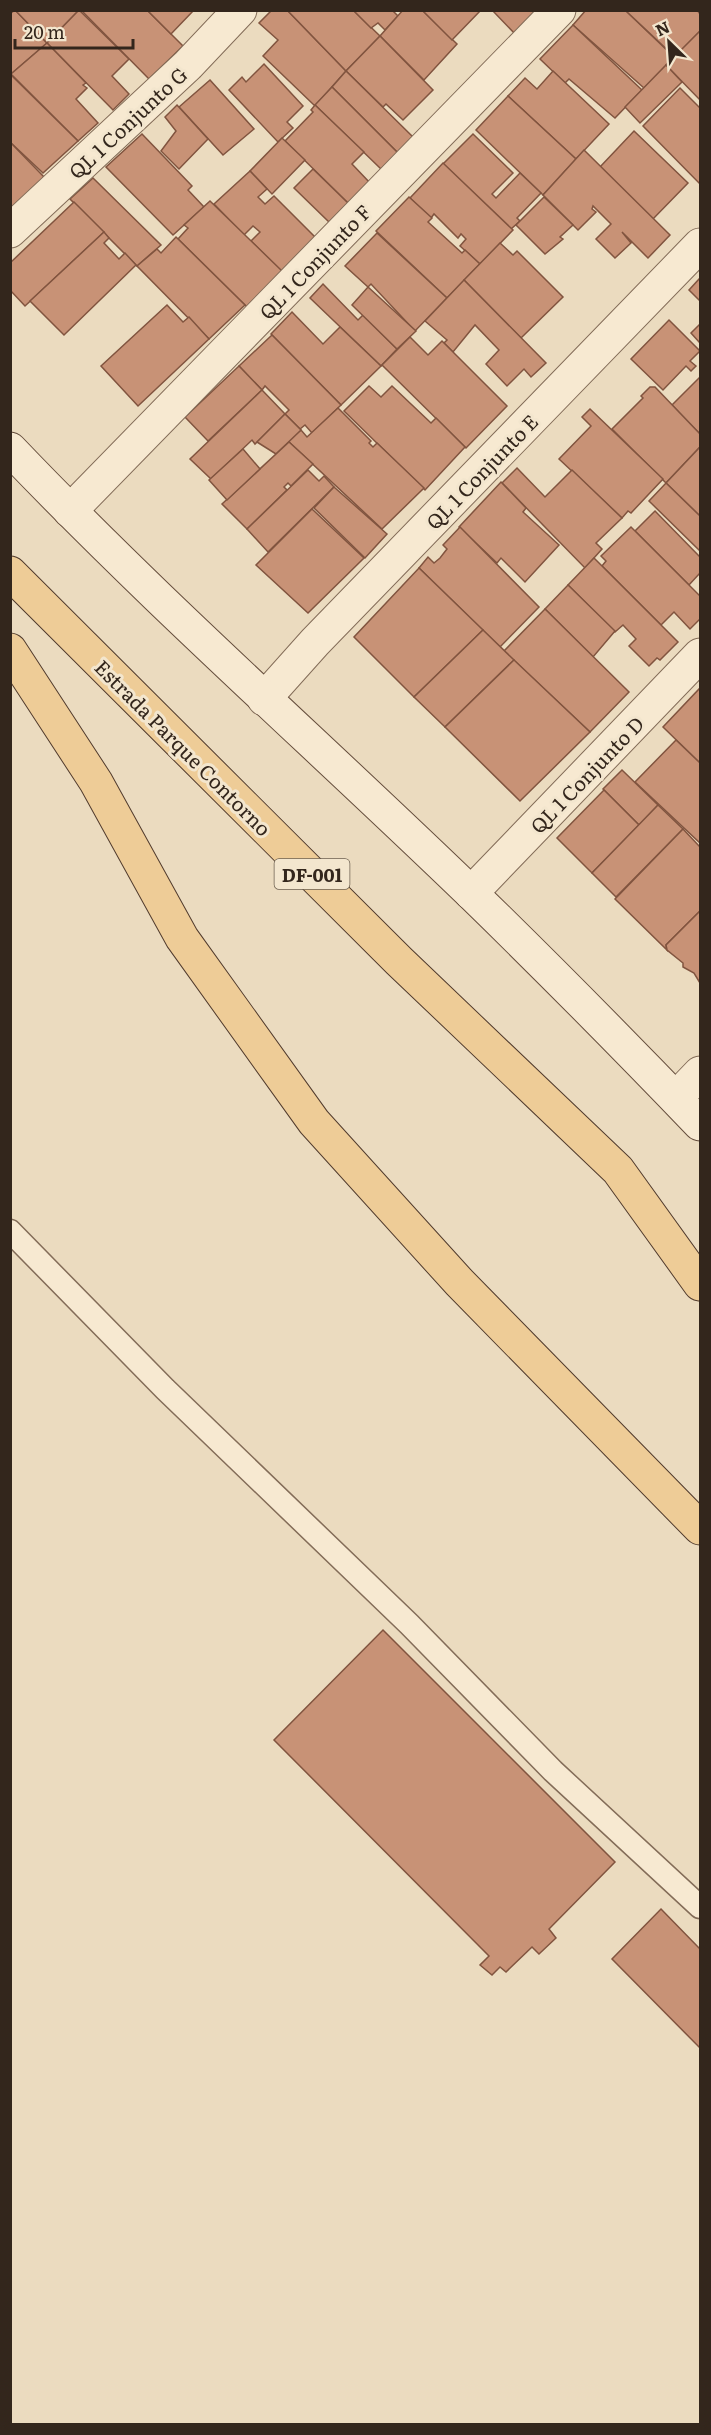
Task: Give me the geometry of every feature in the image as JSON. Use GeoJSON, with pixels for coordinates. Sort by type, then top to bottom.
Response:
{"type":"FeatureCollection","features":[{"type":"Feature","properties":{"kind":"main road","name":"Estrada Parque Contorno"},"geometry":{"type":"LineString","coordinates":[[10,573],[399,962],[618,1170],[700,1284]]}},
{"type":"Feature","properties":{"kind":"main road"},"geometry":{"type":"LineString","coordinates":[[10,650],[96,782],[182,938],[314,1122],[459,1282],[700,1528]]}},
{"type":"Feature","properties":{"kind":"street","name":"QL 1 Conjunto G"},"geometry":{"type":"LineString","coordinates":[[10,231],[188,65],[240,10]]}},
{"type":"Feature","properties":{"kind":"street","name":"QL 1 Conjunto F"},"geometry":{"type":"LineString","coordinates":[[70,512],[559,10]]}},
{"type":"Feature","properties":{"kind":"street","name":"QL 1 Conjunto E"},"geometry":{"type":"LineString","coordinates":[[264,699],[323,633],[700,245]]}},
{"type":"Feature","properties":{"kind":"street"},"geometry":{"type":"LineString","coordinates":[[10,449],[70,512],[264,699],[471,893],[700,1124]]}},
{"type":"Feature","properties":{"kind":"street","name":"QL 1 Conjunto D"},"geometry":{"type":"LineString","coordinates":[[471,893],[700,655]]}},
{"type":"Feature","properties":{"kind":"street"},"geometry":{"type":"LineString","coordinates":[[676,1098],[700,1073]]}},
{"type":"Feature","properties":{"kind":"lane"},"geometry":{"type":"LineString","coordinates":[[10,1232],[165,1389],[409,1623],[553,1771],[700,1906]]}},
{"type":"Feature","properties":{"kind":"building"},"geometry":{"type":"Polygon","coordinates":[[[15,10],[47,43],[11,74],[10,14],[15,10]]]}},
{"type":"Feature","properties":{"kind":"building"},"geometry":{"type":"Polygon","coordinates":[[[15,10],[79,10],[47,43],[15,10]]]}},
{"type":"Feature","properties":{"kind":"building"},"geometry":{"type":"Polygon","coordinates":[[[79,10],[129,59],[112,76],[129,94],[113,110],[47,43],[79,10]]]}},
{"type":"Feature","properties":{"kind":"building"},"geometry":{"type":"Polygon","coordinates":[[[81,10],[147,10],[183,46],[149,79],[81,10]]]}},
{"type":"Feature","properties":{"kind":"building"},"geometry":{"type":"Polygon","coordinates":[[[147,10],[194,10],[171,34],[147,10]]]}},
{"type":"Feature","properties":{"kind":"building"},"geometry":{"type":"Polygon","coordinates":[[[272,10],[287,10],[346,71],[315,106],[263,56],[278,40],[259,23],[272,10]]]}},
{"type":"Feature","properties":{"kind":"building"},"geometry":{"type":"Polygon","coordinates":[[[287,10],[353,10],[380,36],[346,71],[287,10]]]}},
{"type":"Feature","properties":{"kind":"building"},"geometry":{"type":"Polygon","coordinates":[[[353,10],[392,10],[398,16],[385,30],[378,23],[371,28],[353,10]]]}},
{"type":"Feature","properties":{"kind":"building"},"geometry":{"type":"Polygon","coordinates":[[[403,10],[422,10],[457,44],[424,80],[380,36],[403,10]]]}},
{"type":"Feature","properties":{"kind":"building"},"geometry":{"type":"Polygon","coordinates":[[[422,10],[481,10],[452,40],[422,10]]]}},
{"type":"Feature","properties":{"kind":"building"},"geometry":{"type":"Polygon","coordinates":[[[492,10],[537,10],[515,34],[492,10]]]}},
{"type":"Feature","properties":{"kind":"building"},"geometry":{"type":"Polygon","coordinates":[[[586,10],[625,10],[674,57],[644,88],[573,25],[586,10]]]}},
{"type":"Feature","properties":{"kind":"building"},"geometry":{"type":"Polygon","coordinates":[[[625,10],[697,10],[700,14],[700,31],[675,57],[625,10]]]}},
{"type":"Feature","properties":{"kind":"building"},"geometry":{"type":"Polygon","coordinates":[[[573,25],[642,90],[615,118],[569,79],[565,83],[540,59],[573,25]]]}},
{"type":"Feature","properties":{"kind":"building"},"geometry":{"type":"Polygon","coordinates":[[[700,31],[700,100],[666,65],[700,31]]]}},
{"type":"Feature","properties":{"kind":"building"},"geometry":{"type":"Polygon","coordinates":[[[380,36],[433,90],[403,120],[386,104],[383,107],[346,71],[380,36]]]}},
{"type":"Feature","properties":{"kind":"building"},"geometry":{"type":"Polygon","coordinates":[[[47,43],[86,83],[83,85],[87,88],[76,99],[98,123],[78,141],[11,74],[47,43]]]}},
{"type":"Feature","properties":{"kind":"building"},"geometry":{"type":"Polygon","coordinates":[[[264,64],[303,106],[287,122],[293,128],[278,142],[229,90],[242,77],[246,82],[264,64]]]}},
{"type":"Feature","properties":{"kind":"building"},"geometry":{"type":"Polygon","coordinates":[[[666,65],[682,82],[640,123],[625,107],[666,65]]]}},
{"type":"Feature","properties":{"kind":"building"},"geometry":{"type":"Polygon","coordinates":[[[346,71],[413,137],[398,153],[332,87],[346,71]]]}},
{"type":"Feature","properties":{"kind":"building"},"geometry":{"type":"Polygon","coordinates":[[[553,71],[609,124],[576,159],[508,96],[525,78],[537,89],[553,71]]]}},
{"type":"Feature","properties":{"kind":"building"},"geometry":{"type":"Polygon","coordinates":[[[10,74],[78,141],[43,173],[10,142],[10,74]]]}},
{"type":"Feature","properties":{"kind":"building"},"geometry":{"type":"Polygon","coordinates":[[[210,80],[254,129],[223,155],[179,107],[210,80]]]}},
{"type":"Feature","properties":{"kind":"building"},"geometry":{"type":"Polygon","coordinates":[[[332,87],[398,153],[382,170],[315,105],[332,87]]]}},
{"type":"Feature","properties":{"kind":"building"},"geometry":{"type":"Polygon","coordinates":[[[680,88],[700,108],[700,184],[643,126],[680,88]]]}},
{"type":"Feature","properties":{"kind":"building"},"geometry":{"type":"Polygon","coordinates":[[[508,96],[576,159],[543,195],[476,130],[508,96]]]}},
{"type":"Feature","properties":{"kind":"building"},"geometry":{"type":"Polygon","coordinates":[[[177,105],[208,139],[179,169],[161,151],[176,131],[165,117],[177,105]]]}},
{"type":"Feature","properties":{"kind":"building"},"geometry":{"type":"Polygon","coordinates":[[[315,105],[364,152],[352,164],[371,184],[350,205],[285,141],[313,112],[311,110],[315,105]]]}},
{"type":"Feature","properties":{"kind":"building"},"geometry":{"type":"Polygon","coordinates":[[[634,131],[688,183],[653,219],[600,167],[634,131]]]}},
{"type":"Feature","properties":{"kind":"building"},"geometry":{"type":"Polygon","coordinates":[[[142,134],[192,186],[188,190],[204,207],[173,235],[106,167],[142,134]]]}},
{"type":"Feature","properties":{"kind":"building"},"geometry":{"type":"Polygon","coordinates":[[[473,134],[513,173],[492,194],[496,198],[520,173],[541,193],[517,218],[520,221],[511,229],[443,164],[473,134]]]}},
{"type":"Feature","properties":{"kind":"building"},"geometry":{"type":"Polygon","coordinates":[[[282,138],[305,160],[272,194],[250,171],[282,138]]]}},
{"type":"Feature","properties":{"kind":"building"},"geometry":{"type":"Polygon","coordinates":[[[10,142],[44,177],[10,210],[10,142]]]}},
{"type":"Feature","properties":{"kind":"building"},"geometry":{"type":"Polygon","coordinates":[[[584,150],[670,235],[648,258],[622,232],[631,243],[615,258],[596,239],[611,224],[593,206],[592,209],[596,212],[578,230],[543,195],[584,150]]]}},
{"type":"Feature","properties":{"kind":"building"},"geometry":{"type":"Polygon","coordinates":[[[443,163],[513,230],[480,264],[460,246],[466,239],[461,234],[458,238],[434,214],[431,218],[410,198],[443,163]]]}},
{"type":"Feature","properties":{"kind":"building"},"geometry":{"type":"Polygon","coordinates":[[[313,169],[350,205],[329,222],[294,188],[313,169]]]}},
{"type":"Feature","properties":{"kind":"building"},"geometry":{"type":"Polygon","coordinates":[[[250,171],[267,189],[258,197],[265,204],[274,196],[318,240],[284,274],[251,241],[260,232],[253,226],[244,235],[214,204],[250,171]]]}},
{"type":"Feature","properties":{"kind":"building"},"geometry":{"type":"Polygon","coordinates":[[[93,178],[161,245],[137,266],[70,199],[93,178]]]}},
{"type":"Feature","properties":{"kind":"building"},"geometry":{"type":"Polygon","coordinates":[[[409,197],[432,218],[428,222],[462,253],[465,250],[480,264],[447,298],[376,231],[409,197]]]}},
{"type":"Feature","properties":{"kind":"building"},"geometry":{"type":"Polygon","coordinates":[[[544,197],[573,225],[560,237],[563,239],[545,254],[516,225],[544,197]]]}},
{"type":"Feature","properties":{"kind":"building"},"geometry":{"type":"Polygon","coordinates":[[[210,201],[282,271],[248,308],[178,239],[188,228],[184,225],[210,201]]]}},
{"type":"Feature","properties":{"kind":"building"},"geometry":{"type":"Polygon","coordinates":[[[74,202],[104,232],[25,306],[10,290],[10,263],[74,202]]]}},
{"type":"Feature","properties":{"kind":"building"},"geometry":{"type":"Polygon","coordinates":[[[104,232],[109,238],[104,243],[119,259],[125,253],[136,265],[64,335],[30,301],[104,232]]]}},
{"type":"Feature","properties":{"kind":"building"},"geometry":{"type":"Polygon","coordinates":[[[377,233],[447,298],[415,331],[371,284],[368,287],[345,266],[377,233]]]}},
{"type":"Feature","properties":{"kind":"building"},"geometry":{"type":"Polygon","coordinates":[[[176,237],[245,305],[209,339],[137,266],[157,249],[161,253],[176,237]]]}},
{"type":"Feature","properties":{"kind":"building"},"geometry":{"type":"Polygon","coordinates":[[[500,243],[513,255],[517,251],[563,297],[521,338],[464,280],[500,243]]]}},
{"type":"Feature","properties":{"kind":"building"},"geometry":{"type":"Polygon","coordinates":[[[700,278],[700,301],[689,290],[700,278]]]}},
{"type":"Feature","properties":{"kind":"building"},"geometry":{"type":"Polygon","coordinates":[[[464,280],[546,363],[531,377],[524,369],[507,386],[486,364],[499,350],[475,325],[453,352],[444,343],[447,340],[425,321],[464,280]]]}},
{"type":"Feature","properties":{"kind":"building"},"geometry":{"type":"Polygon","coordinates":[[[323,284],[358,320],[363,315],[397,349],[381,366],[310,298],[323,284]]]}},
{"type":"Feature","properties":{"kind":"building"},"geometry":{"type":"Polygon","coordinates":[[[368,287],[416,331],[397,349],[352,305],[368,287]]]}},
{"type":"Feature","properties":{"kind":"building"},"geometry":{"type":"Polygon","coordinates":[[[167,305],[183,322],[189,317],[209,339],[138,406],[101,366],[167,305]]]}},
{"type":"Feature","properties":{"kind":"building"},"geometry":{"type":"Polygon","coordinates":[[[292,312],[323,344],[340,327],[381,366],[341,405],[271,334],[292,312]]]}},
{"type":"Feature","properties":{"kind":"building"},"geometry":{"type":"Polygon","coordinates":[[[669,320],[700,351],[690,361],[696,366],[691,371],[686,366],[663,390],[631,359],[669,320]]]}},
{"type":"Feature","properties":{"kind":"building"},"geometry":{"type":"Polygon","coordinates":[[[700,324],[700,343],[691,333],[700,324]]]}},
{"type":"Feature","properties":{"kind":"building"},"geometry":{"type":"Polygon","coordinates":[[[272,335],[341,405],[312,433],[305,425],[300,429],[285,414],[289,410],[265,386],[262,390],[239,366],[272,335]]]}},
{"type":"Feature","properties":{"kind":"building"},"geometry":{"type":"Polygon","coordinates":[[[410,337],[428,355],[442,341],[507,406],[466,448],[382,365],[410,337]]]}},
{"type":"Feature","properties":{"kind":"building"},"geometry":{"type":"Polygon","coordinates":[[[239,366],[262,390],[208,441],[185,417],[239,366]]]}},
{"type":"Feature","properties":{"kind":"building"},"geometry":{"type":"Polygon","coordinates":[[[700,377],[700,434],[672,405],[700,377]]]}},
{"type":"Feature","properties":{"kind":"building"},"geometry":{"type":"Polygon","coordinates":[[[369,386],[381,397],[392,386],[431,423],[436,418],[465,447],[425,490],[344,411],[369,386]]]}},
{"type":"Feature","properties":{"kind":"building"},"geometry":{"type":"Polygon","coordinates":[[[650,387],[655,387],[700,434],[700,447],[666,483],[612,429],[643,398],[641,396],[650,387]]]}},
{"type":"Feature","properties":{"kind":"building"},"geometry":{"type":"Polygon","coordinates":[[[262,390],[285,414],[255,444],[252,440],[211,479],[190,459],[262,390]]]}},
{"type":"Feature","properties":{"kind":"building"},"geometry":{"type":"Polygon","coordinates":[[[338,408],[371,441],[369,443],[373,447],[377,443],[424,488],[382,529],[288,441],[301,430],[307,437],[338,408]]]}},
{"type":"Feature","properties":{"kind":"building"},"geometry":{"type":"Polygon","coordinates":[[[590,409],[663,479],[631,513],[628,511],[622,518],[559,459],[591,426],[582,417],[590,409]]]}},
{"type":"Feature","properties":{"kind":"building"},"geometry":{"type":"Polygon","coordinates":[[[285,414],[301,430],[276,454],[257,442],[285,414]]]}},
{"type":"Feature","properties":{"kind":"building"},"geometry":{"type":"Polygon","coordinates":[[[289,442],[313,464],[291,486],[288,483],[284,487],[287,490],[247,529],[222,504],[289,442]]]}},
{"type":"Feature","properties":{"kind":"building"},"geometry":{"type":"Polygon","coordinates":[[[700,447],[700,516],[666,483],[700,447]]]}},
{"type":"Feature","properties":{"kind":"building"},"geometry":{"type":"Polygon","coordinates":[[[243,449],[260,469],[227,500],[209,480],[243,449]]]}},
{"type":"Feature","properties":{"kind":"building"},"geometry":{"type":"Polygon","coordinates":[[[517,468],[545,497],[572,470],[622,518],[596,543],[602,549],[585,568],[502,483],[517,468]]]}},
{"type":"Feature","properties":{"kind":"building"},"geometry":{"type":"Polygon","coordinates":[[[308,470],[319,481],[324,476],[334,487],[268,552],[247,529],[308,470]]]}},
{"type":"Feature","properties":{"kind":"building"},"geometry":{"type":"Polygon","coordinates":[[[501,482],[526,508],[523,512],[559,545],[525,582],[501,558],[497,563],[459,527],[501,482]]]}},
{"type":"Feature","properties":{"kind":"building"},"geometry":{"type":"Polygon","coordinates":[[[666,483],[700,516],[700,551],[649,501],[666,483]]]}},
{"type":"Feature","properties":{"kind":"building"},"geometry":{"type":"Polygon","coordinates":[[[334,487],[387,534],[365,558],[314,508],[334,487]]]}},
{"type":"Feature","properties":{"kind":"building"},"geometry":{"type":"Polygon","coordinates":[[[312,509],[364,558],[308,613],[256,565],[312,509]]]}},
{"type":"Feature","properties":{"kind":"building"},"geometry":{"type":"Polygon","coordinates":[[[655,511],[700,557],[700,573],[689,585],[635,531],[655,511]]]}},
{"type":"Feature","properties":{"kind":"building"},"geometry":{"type":"Polygon","coordinates":[[[460,527],[539,607],[500,647],[419,568],[428,557],[434,563],[440,558],[447,549],[443,545],[460,527]]]}},
{"type":"Feature","properties":{"kind":"building"},"geometry":{"type":"Polygon","coordinates":[[[631,527],[700,596],[700,619],[690,629],[674,612],[661,625],[602,566],[606,561],[601,556],[631,527]]]}},
{"type":"Feature","properties":{"kind":"building"},"geometry":{"type":"Polygon","coordinates":[[[594,558],[678,642],[660,660],[657,658],[649,666],[629,646],[636,639],[623,625],[615,632],[568,585],[594,558]]]}},
{"type":"Feature","properties":{"kind":"building"},"geometry":{"type":"Polygon","coordinates":[[[419,568],[483,630],[414,697],[354,637],[419,568]]]}},
{"type":"Feature","properties":{"kind":"building"},"geometry":{"type":"Polygon","coordinates":[[[568,585],[615,631],[593,657],[545,609],[568,585]]]}},
{"type":"Feature","properties":{"kind":"building"},"geometry":{"type":"Polygon","coordinates":[[[545,609],[629,692],[590,732],[504,651],[545,609]]]}},
{"type":"Feature","properties":{"kind":"building"},"geometry":{"type":"Polygon","coordinates":[[[483,630],[514,660],[445,727],[414,697],[483,630]]]}},
{"type":"Feature","properties":{"kind":"building"},"geometry":{"type":"Polygon","coordinates":[[[514,660],[590,732],[520,801],[445,727],[514,660]]]}},
{"type":"Feature","properties":{"kind":"building"},"geometry":{"type":"Polygon","coordinates":[[[700,688],[700,763],[663,727],[700,688]]]}},
{"type":"Feature","properties":{"kind":"building"},"geometry":{"type":"Polygon","coordinates":[[[676,740],[700,763],[700,843],[635,782],[676,740]]]}},
{"type":"Feature","properties":{"kind":"building"},"geometry":{"type":"Polygon","coordinates":[[[622,770],[658,805],[639,825],[603,789],[622,770]]]}},
{"type":"Feature","properties":{"kind":"building"},"geometry":{"type":"Polygon","coordinates":[[[604,790],[639,825],[592,873],[557,838],[604,790]]]}},
{"type":"Feature","properties":{"kind":"building"},"geometry":{"type":"Polygon","coordinates":[[[658,805],[683,829],[616,897],[592,873],[658,805]]]}},
{"type":"Feature","properties":{"kind":"building"},"geometry":{"type":"Polygon","coordinates":[[[683,829],[700,847],[700,911],[666,945],[667,950],[615,899],[683,829]]]}},
{"type":"Feature","properties":{"kind":"building"},"geometry":{"type":"Polygon","coordinates":[[[700,911],[700,983],[694,973],[683,967],[683,963],[667,950],[666,945],[700,911]]]}},
{"type":"Feature","properties":{"kind":"building"},"geometry":{"type":"Polygon","coordinates":[[[383,1630],[615,1862],[549,1929],[556,1938],[539,1954],[532,1947],[506,1972],[500,1967],[492,1975],[480,1965],[489,1956],[274,1740],[383,1630]]]}},
{"type":"Feature","properties":{"kind":"building"},"geometry":{"type":"Polygon","coordinates":[[[661,1909],[700,1949],[700,2048],[612,1959],[661,1909]]]}}]}
